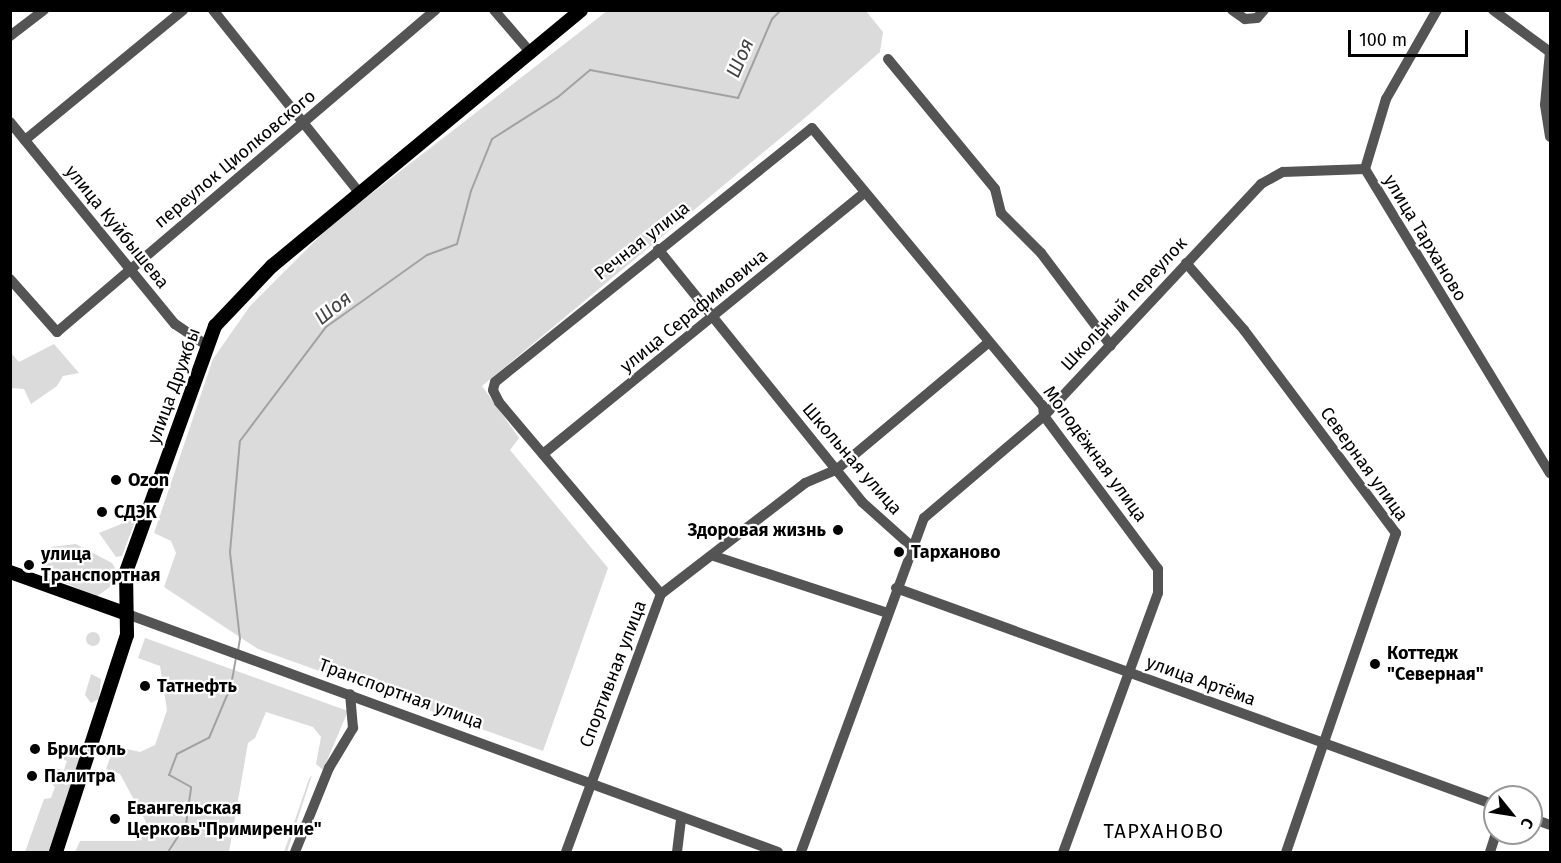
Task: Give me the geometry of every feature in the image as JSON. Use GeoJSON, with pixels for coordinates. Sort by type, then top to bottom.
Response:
{"type":"FeatureCollection","features":[{"type":"Feature","properties":{"kind":"main road","name":"улица Дружбы"},"geometry":{"type":"LineString","coordinates":[[56,852],[122,652],[127,614],[126,572],[206,345],[222,316],[250,286],[358,192],[581,10]]}},
{"type":"Feature","properties":{"kind":"main road","name":"Транспортная улица"},"geometry":{"type":"LineString","coordinates":[[10,572],[127,614]]}},
{"type":"Feature","properties":{"kind":"main road"},"geometry":{"type":"LineString","coordinates":[[105,606],[126,572]]}},
{"type":"Feature","properties":{"kind":"street"},"geometry":{"type":"LineString","coordinates":[[10,36],[44,10]]}},
{"type":"Feature","properties":{"kind":"street"},"geometry":{"type":"LineString","coordinates":[[25,140],[183,10]]}},
{"type":"Feature","properties":{"kind":"street"},"geometry":{"type":"LineString","coordinates":[[213,10],[306,122],[358,192]]}},
{"type":"Feature","properties":{"kind":"street","name":"переулок Циолковского"},"geometry":{"type":"LineString","coordinates":[[10,279],[57,332],[435,10]]}},
{"type":"Feature","properties":{"kind":"street"},"geometry":{"type":"LineString","coordinates":[[494,10],[531,53]]}},
{"type":"Feature","properties":{"kind":"street"},"geometry":{"type":"LineString","coordinates":[[1232,10],[1245,19],[1257,18],[1264,10]]}},
{"type":"Feature","properties":{"kind":"street","name":"улица Тарханово"},"geometry":{"type":"LineString","coordinates":[[1437,10],[1386,99],[1365,169],[1551,473]]}},
{"type":"Feature","properties":{"kind":"street"},"geometry":{"type":"LineString","coordinates":[[1493,10],[1550,52],[1545,105],[1551,137]]}},
{"type":"Feature","properties":{"kind":"street"},"geometry":{"type":"LineString","coordinates":[[888,59],[995,189],[1001,213],[1041,253],[1111,346]]}},
{"type":"Feature","properties":{"kind":"street","name":"улица Куйбышева"},"geometry":{"type":"LineString","coordinates":[[10,122],[175,324],[206,345]]}},
{"type":"Feature","properties":{"kind":"street","name":"Молодёжная улица"},"geometry":{"type":"LineString","coordinates":[[812,128],[1043,406],[1044,416],[1158,568],[1158,593],[1127,672],[1063,852]]}},
{"type":"Feature","properties":{"kind":"street","name":"Речная улица"},"geometry":{"type":"LineString","coordinates":[[495,382],[658,249],[812,128]]}},
{"type":"Feature","properties":{"kind":"street","name":"Школьный переулок"},"geometry":{"type":"LineString","coordinates":[[911,546],[924,518],[1044,416],[1111,346],[1235,208],[1261,184],[1283,172],[1365,169]]}},
{"type":"Feature","properties":{"kind":"street","name":"улица Серафимовича"},"geometry":{"type":"LineString","coordinates":[[543,454],[864,193]]}},
{"type":"Feature","properties":{"kind":"street","name":"Школьная улица"},"geometry":{"type":"LineString","coordinates":[[658,249],[836,470],[878,519],[911,546]]}},
{"type":"Feature","properties":{"kind":"street","name":"Северная улица"},"geometry":{"type":"LineString","coordinates":[[1186,263],[1244,330],[1396,533],[1286,852]]}},
{"type":"Feature","properties":{"kind":"street"},"geometry":{"type":"LineString","coordinates":[[661,594],[714,556],[805,483],[836,470],[988,342]]}},
{"type":"Feature","properties":{"kind":"street","name":"Спортивная улица"},"geometry":{"type":"LineString","coordinates":[[495,382],[493,390],[499,402],[661,594],[566,852]]}},
{"type":"Feature","properties":{"kind":"street"},"geometry":{"type":"LineString","coordinates":[[801,852],[911,546]]}},
{"type":"Feature","properties":{"kind":"street"},"geometry":{"type":"LineString","coordinates":[[714,556],[887,613]]}},
{"type":"Feature","properties":{"kind":"street","name":"улица Артёма"},"geometry":{"type":"LineString","coordinates":[[896,588],[1483,801]]}},
{"type":"Feature","properties":{"kind":"street","name":"Транспортная улица"},"geometry":{"type":"LineString","coordinates":[[127,614],[778,852]]}},
{"type":"Feature","properties":{"kind":"street"},"geometry":{"type":"LineString","coordinates":[[295,852],[329,768],[353,728],[350,694]]}},
{"type":"Feature","properties":{"kind":"street"},"geometry":{"type":"LineString","coordinates":[[677,852],[681,817]]}},
{"type":"Feature","properties":{"kind":"shaded area"},"geometry":{"type":"Polygon","coordinates":[[[607,11],[866,11],[883,32],[880,52],[806,117],[482,386],[519,438],[510,450],[608,568],[543,751],[258,649],[164,587],[176,553],[171,541],[154,533],[213,359],[250,306],[332,224],[607,11]]]}},
{"type":"Feature","properties":{"kind":"shaded area"},"geometry":{"type":"Polygon","coordinates":[[[54,344],[79,373],[63,376],[57,386],[31,404],[24,389],[11,388],[11,353],[19,362],[54,344]]]}},
{"type":"Feature","properties":{"kind":"shaded area"},"geometry":{"type":"Polygon","coordinates":[[[131,520],[134,524],[122,556],[116,557],[99,533],[131,520]]]}},
{"type":"Feature","properties":{"kind":"shaded area"},"geometry":{"type":"Polygon","coordinates":[[[76,544],[112,563],[116,570],[110,587],[96,597],[40,571],[51,547],[76,544]]]}},
{"type":"Feature","properties":{"kind":"shaded area"},"geometry":{"type":"Polygon","coordinates":[[[90,632],[96,632],[100,639],[96,646],[90,646],[86,642],[86,636],[90,632]]]}},
{"type":"Feature","properties":{"kind":"shaded area"},"geometry":{"type":"Polygon","coordinates":[[[145,638],[348,711],[323,770],[316,764],[321,737],[313,727],[266,712],[255,738],[248,743],[229,852],[75,852],[80,841],[136,841],[146,822],[120,774],[106,769],[114,746],[140,752],[155,745],[167,710],[160,666],[138,658],[145,638]]]}},
{"type":"Feature","properties":{"kind":"shaded area"},"geometry":{"type":"Polygon","coordinates":[[[91,674],[101,679],[99,699],[91,703],[85,695],[91,674]]]}},
{"type":"Feature","properties":{"kind":"shaded area"},"geometry":{"type":"Polygon","coordinates":[[[64,753],[79,758],[80,763],[50,852],[25,852],[44,799],[51,798],[55,787],[49,781],[55,768],[64,770],[67,761],[59,758],[64,753]]]}},
{"type":"Feature","properties":{"kind":"shaded area"},"geometry":{"type":"Polygon","coordinates":[[[312,775],[287,852],[284,852],[309,779],[312,775]]]}},
{"type":"Feature","properties":{"kind":"waterway","name":"Шоя"},"geometry":{"type":"LineString","coordinates":[[238,651],[240,639],[230,552],[240,441],[326,327],[427,255],[457,244],[471,191],[492,139],[558,97],[590,70],[738,98],[772,19],[781,10]]}},
{"type":"Feature","properties":{"kind":"waterway","name":"Шоя"},"geometry":{"type":"LineString","coordinates":[[168,852],[186,824],[191,787],[169,775],[177,754],[209,738],[231,686],[236,659]]}},
{"type":"Feature","properties":{"kind":"place","name":"Ozon"},"geometry":{"type":"Point","coordinates":[116,480]}},
{"type":"Feature","properties":{"kind":"place","name":"СДЭК"},"geometry":{"type":"Point","coordinates":[102,512]}},
{"type":"Feature","properties":{"kind":"place","name":"Здоровая жизнь"},"geometry":{"type":"Point","coordinates":[838,530]}},
{"type":"Feature","properties":{"kind":"place","name":"Тарханово"},"geometry":{"type":"Point","coordinates":[899,552]}},
{"type":"Feature","properties":{"kind":"place","name":"улица Транспортная"},"geometry":{"type":"Point","coordinates":[29,565]}},
{"type":"Feature","properties":{"kind":"place","name":"Коттедж \"Северная\""},"geometry":{"type":"Point","coordinates":[1375,664]}},
{"type":"Feature","properties":{"kind":"place","name":"Татнефть"},"geometry":{"type":"Point","coordinates":[145,686]}},
{"type":"Feature","properties":{"kind":"place","name":"Бристоль"},"geometry":{"type":"Point","coordinates":[35,749]}},
{"type":"Feature","properties":{"kind":"place","name":"Палитра"},"geometry":{"type":"Point","coordinates":[32,776]}},
{"type":"Feature","properties":{"kind":"place","name":"Евангельская Церковь\"Примирение\""},"geometry":{"type":"Point","coordinates":[115,819]}},
{"type":"Feature","properties":{"kind":"district","name":"ТАРХАНОВО"},"geometry":{"type":"Point","coordinates":[1164,831]}}]}
